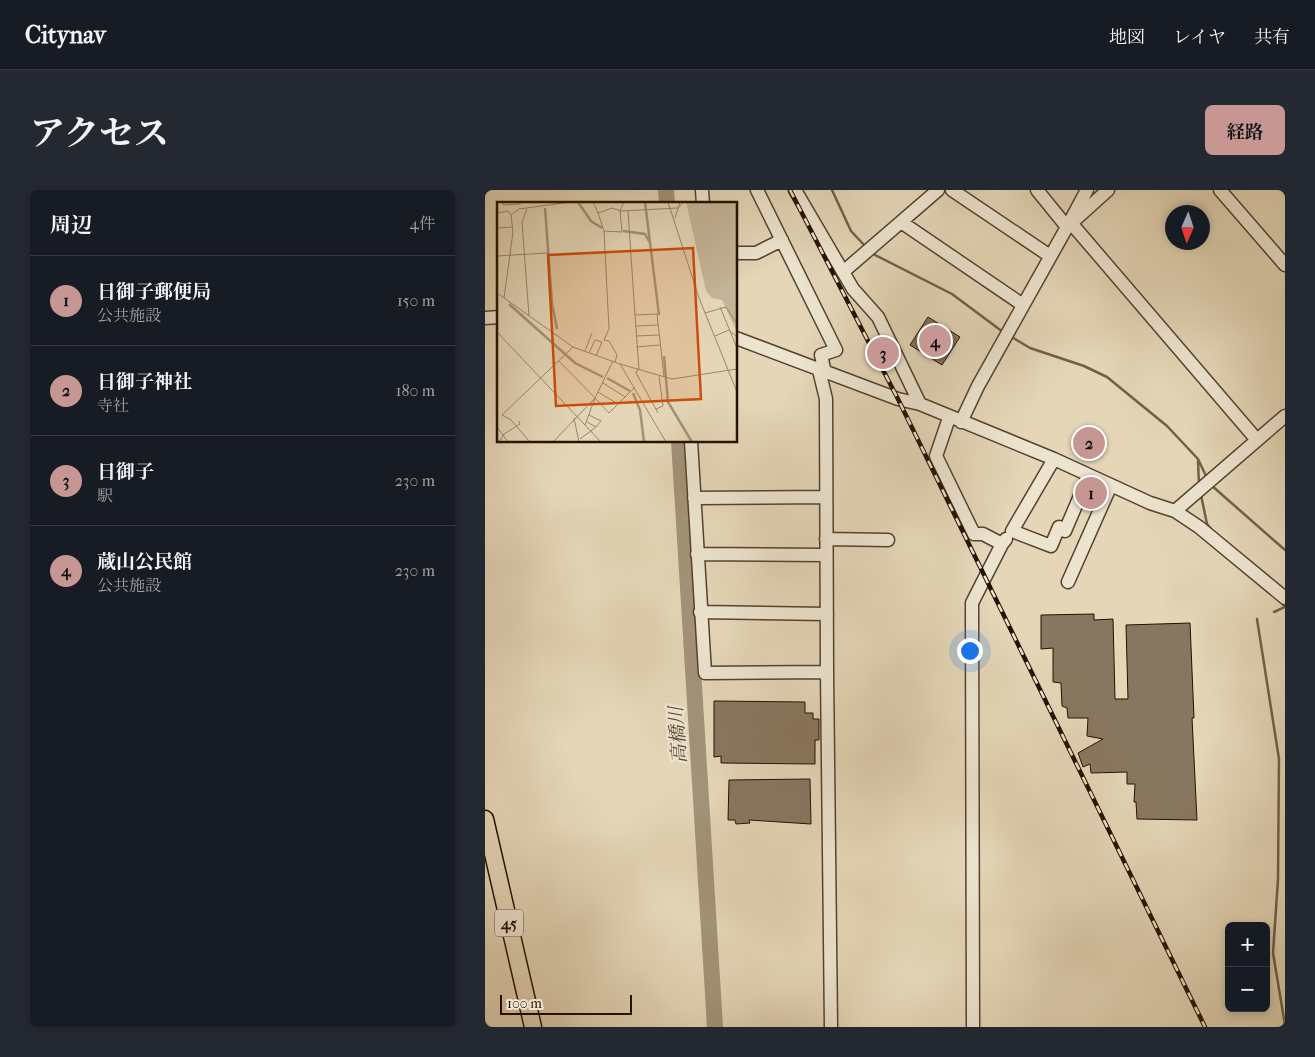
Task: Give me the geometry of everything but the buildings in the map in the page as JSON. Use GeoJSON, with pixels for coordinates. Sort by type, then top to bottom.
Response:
{"type":"FeatureCollection","features":[{"type":"Feature","properties":{"kind":"main road","name":"45"},"geometry":{"type":"LineString","coordinates":[[485,819],[533,1027]]}},
{"type":"Feature","properties":{"kind":"street"},"geometry":{"type":"LineString","coordinates":[[757,190],[836,350],[821,355],[826,399],[825,497],[831,1027]]}},
{"type":"Feature","properties":{"kind":"street"},"geometry":{"type":"LineString","coordinates":[[795,190],[853,289],[878,317],[920,404]]}},
{"type":"Feature","properties":{"kind":"street"},"geometry":{"type":"LineString","coordinates":[[843,272],[938,190]]}},
{"type":"Feature","properties":{"kind":"street"},"geometry":{"type":"LineString","coordinates":[[952,190],[1050,256]]}},
{"type":"Feature","properties":{"kind":"street"},"geometry":{"type":"LineString","coordinates":[[1037,190],[1257,440]]}},
{"type":"Feature","properties":{"kind":"street"},"geometry":{"type":"LineString","coordinates":[[961,422],[978,386],[1087,190]]}},
{"type":"Feature","properties":{"kind":"street"},"geometry":{"type":"LineString","coordinates":[[1069,225],[1108,190]]}},
{"type":"Feature","properties":{"kind":"street"},"geometry":{"type":"LineString","coordinates":[[1220,190],[1285,265]]}},
{"type":"Feature","properties":{"kind":"street"},"geometry":{"type":"LineString","coordinates":[[901,222],[1023,305]]}},
{"type":"Feature","properties":{"kind":"street"},"geometry":{"type":"LineString","coordinates":[[737,253],[756,253],[781,240]]}},
{"type":"Feature","properties":{"kind":"street"},"geometry":{"type":"LineString","coordinates":[[737,338],[898,399],[920,404],[949,418],[1054,459],[1150,503],[1175,511],[1199,526],[1285,598]]}},
{"type":"Feature","properties":{"kind":"street"},"geometry":{"type":"LineString","coordinates":[[1175,511],[1285,416]]}},
{"type":"Feature","properties":{"kind":"street"},"geometry":{"type":"LineString","coordinates":[[949,418],[936,456],[974,534],[983,534],[1002,544]]}},
{"type":"Feature","properties":{"kind":"street"},"geometry":{"type":"LineString","coordinates":[[691,442],[705,673],[827,672]]}},
{"type":"Feature","properties":{"kind":"street"},"geometry":{"type":"LineString","coordinates":[[973,1027],[971,603],[1002,544],[1012,531],[1054,459]]}},
{"type":"Feature","properties":{"kind":"street"},"geometry":{"type":"LineString","coordinates":[[1012,531],[1051,546],[1059,527],[1065,531],[1089,475]]}},
{"type":"Feature","properties":{"kind":"street"},"geometry":{"type":"LineString","coordinates":[[1068,582],[1111,485]]}},
{"type":"Feature","properties":{"kind":"street"},"geometry":{"type":"LineString","coordinates":[[695,498],[825,497]]}},
{"type":"Feature","properties":{"kind":"street"},"geometry":{"type":"LineString","coordinates":[[826,540],[888,540]]}},
{"type":"Feature","properties":{"kind":"street"},"geometry":{"type":"LineString","coordinates":[[697,554],[827,555]]}},
{"type":"Feature","properties":{"kind":"street"},"geometry":{"type":"LineString","coordinates":[[700,612],[827,614]]}},
{"type":"Feature","properties":{"kind":"waterway","name":"高橋川"},"geometry":{"type":"LineString","coordinates":[[666,190],[667,202]]}},
{"type":"Feature","properties":{"kind":"waterway"},"geometry":{"type":"LineString","coordinates":[[832,190],[851,231],[866,247]]}},
{"type":"Feature","properties":{"kind":"waterway"},"geometry":{"type":"LineString","coordinates":[[871,253],[952,294],[1003,332]]}},
{"type":"Feature","properties":{"kind":"waterway"},"geometry":{"type":"LineString","coordinates":[[1010,336],[1030,348],[1084,366],[1107,377],[1167,426],[1198,459],[1207,478]]}},
{"type":"Feature","properties":{"kind":"waterway","name":"高橋川"},"geometry":{"type":"LineString","coordinates":[[679,442],[715,1027]]}},
{"type":"Feature","properties":{"kind":"waterway"},"geometry":{"type":"LineString","coordinates":[[1198,461],[1199,485]]}},
{"type":"Feature","properties":{"kind":"waterway"},"geometry":{"type":"LineString","coordinates":[[1211,485],[1285,550]]}},
{"type":"Feature","properties":{"kind":"waterway"},"geometry":{"type":"LineString","coordinates":[[1201,495],[1207,524],[1211,529]]}},
{"type":"Feature","properties":{"kind":"waterway"},"geometry":{"type":"LineString","coordinates":[[1274,612],[1285,607],[1281,602]]}},
{"type":"Feature","properties":{"kind":"waterway"},"geometry":{"type":"LineString","coordinates":[[1257,619],[1279,759],[1278,879],[1273,953],[1285,1025]]}},
{"type":"Feature","properties":{"kind":"railway"},"geometry":{"type":"LineString","coordinates":[[790,190],[898,399],[1205,1027]]}},
{"type":"Feature","properties":{"kind":"place","name":"蔵山公民館"},"geometry":{"type":"Point","coordinates":[935,341]}},
{"type":"Feature","properties":{"kind":"place","name":"日御子"},"geometry":{"type":"Point","coordinates":[883,353]}},
{"type":"Feature","properties":{"kind":"place","name":"日御子神社"},"geometry":{"type":"Point","coordinates":[1089,443]}},
{"type":"Feature","properties":{"kind":"place","name":"日御子郵便局"},"geometry":{"type":"Point","coordinates":[1091,493]}}]}
